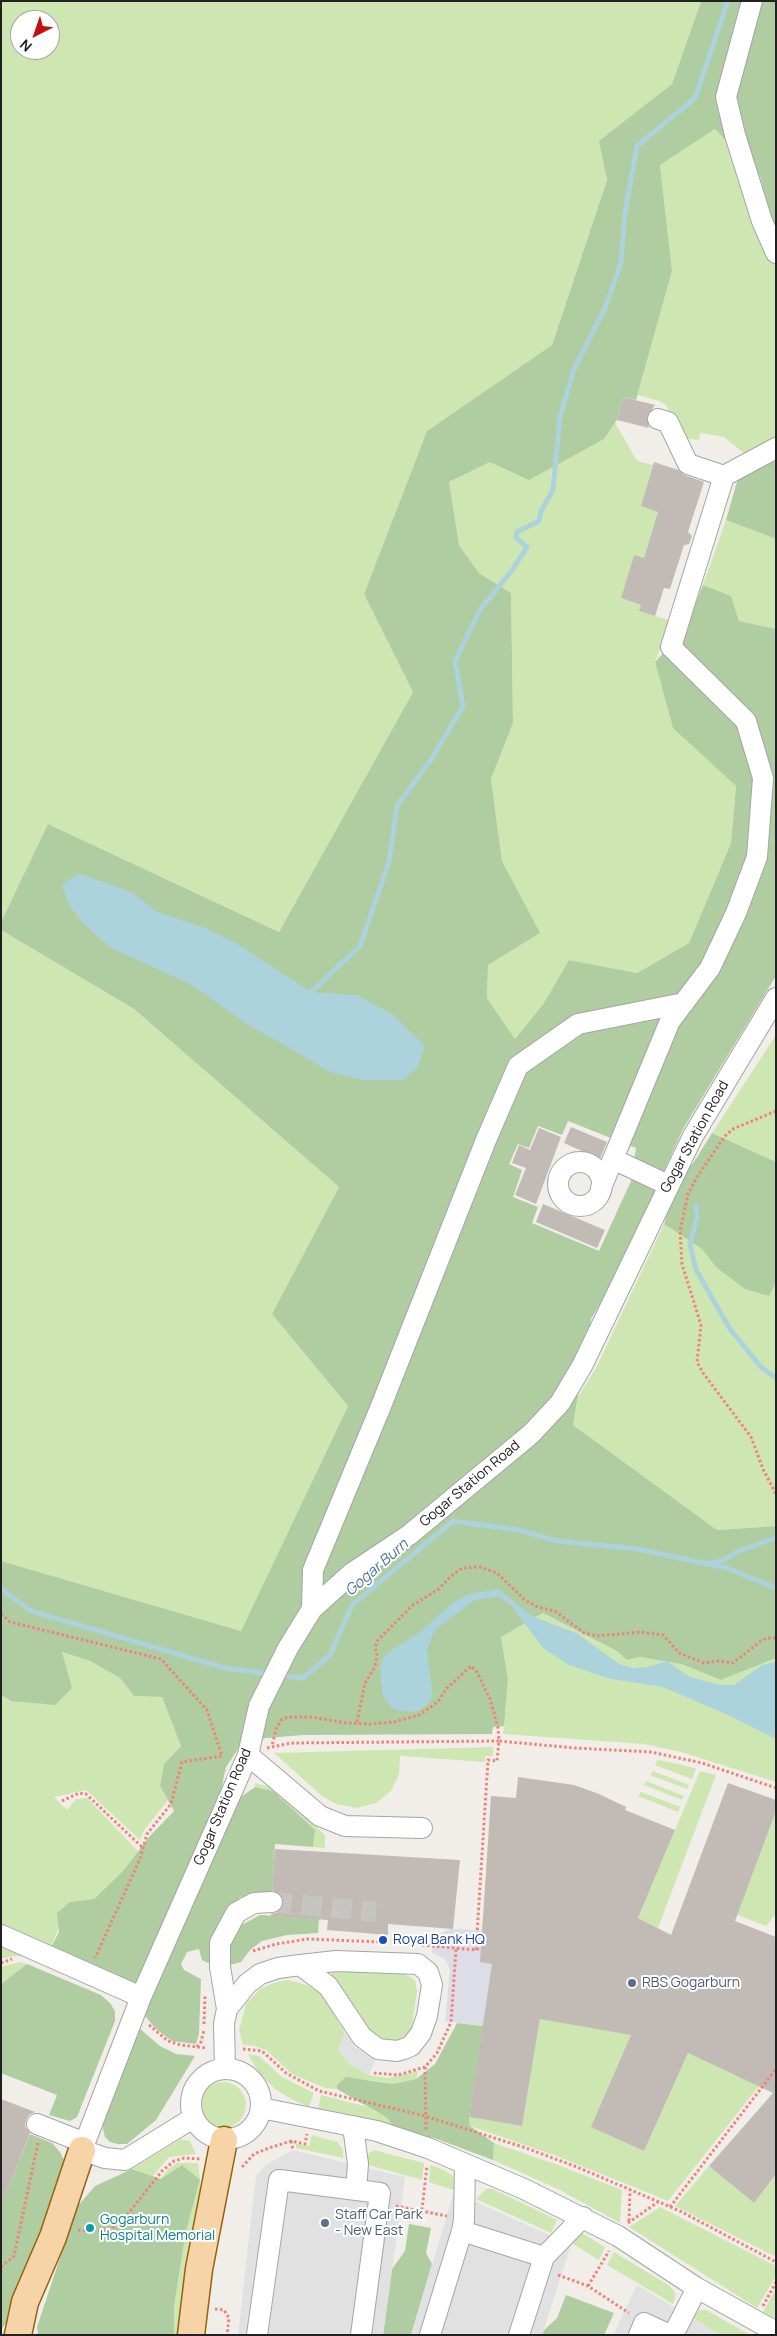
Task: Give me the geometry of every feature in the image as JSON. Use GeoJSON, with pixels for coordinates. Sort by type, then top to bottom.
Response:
{"type":"FeatureCollection","features":[{"type":"Feature","properties":{"kind":"main road"},"geometry":{"type":"LineString","coordinates":[[191,2335],[199,2268],[227,2173],[224,2140]]}},
{"type":"Feature","properties":{"kind":"main road"},"geometry":{"type":"LineString","coordinates":[[18,2335],[25,2302],[56,2225],[83,2147]]}},
{"type":"Feature","properties":{"kind":"main road"},"geometry":{"type":"LineString","coordinates":[[4,2335],[25,2302]]}},
{"type":"Feature","properties":{"kind":"street"},"geometry":{"type":"LineString","coordinates":[[752,1],[726,97],[735,135],[759,212],[776,253]]}},
{"type":"Feature","properties":{"kind":"street"},"geometry":{"type":"LineString","coordinates":[[658,419],[668,422],[688,464],[724,476]]}},
{"type":"Feature","properties":{"kind":"street"},"geometry":{"type":"LineString","coordinates":[[601,1188],[670,1021],[710,968],[736,913],[756,857],[763,778],[746,721],[671,647],[724,476],[776,448]]}},
{"type":"Feature","properties":{"kind":"street","name":"Gogar Station Road"},"geometry":{"type":"LineString","coordinates":[[83,2147],[138,2004],[248,1755],[259,1706],[288,1648],[312,1609],[352,1573],[409,1535],[531,1434],[560,1402],[582,1366],[668,1185],[717,1093],[776,998]]}},
{"type":"Feature","properties":{"kind":"street"},"geometry":{"type":"LineString","coordinates":[[312,1609],[313,1570],[381,1406],[486,1140],[518,1066],[578,1024],[684,1003]]}},
{"type":"Feature","properties":{"kind":"street"},"geometry":{"type":"LineString","coordinates":[[613,1159],[668,1185]]}},
{"type":"Feature","properties":{"kind":"street"},"geometry":{"type":"LineString","coordinates":[[248,1755],[320,1816],[344,1826],[422,1828]]}},
{"type":"Feature","properties":{"kind":"street"},"geometry":{"type":"LineString","coordinates":[[228,2009],[220,1967],[220,1943],[236,1913],[254,1903],[272,1902]]}},
{"type":"Feature","properties":{"kind":"street"},"geometry":{"type":"LineString","coordinates":[[1,1936],[138,2004]]}},
{"type":"Feature","properties":{"kind":"street"},"geometry":{"type":"LineString","coordinates":[[225,2069],[224,2024],[228,2009],[236,1995],[260,1974],[300,1965],[336,1961],[418,1964],[428,1972],[432,1985],[427,2016],[421,2033],[411,2046],[397,2052],[378,2049],[362,2037],[328,1986],[300,1965]]}},
{"type":"Feature","properties":{"kind":"street"},"geometry":{"type":"LineString","coordinates":[[225,2069],[240,2072],[249,2078],[258,2092],[261,2108],[252,2128],[235,2139],[224,2140],[206,2133],[193,2118],[190,2101],[197,2084],[211,2072],[225,2069]]}},
{"type":"Feature","properties":{"kind":"street"},"geometry":{"type":"LineString","coordinates":[[261,2108],[353,2126],[428,2148],[465,2164],[582,2217],[618,2236],[697,2288],[776,2332]]}},
{"type":"Feature","properties":{"kind":"street"},"geometry":{"type":"LineString","coordinates":[[38,2133],[83,2147],[104,2158],[125,2160],[193,2118]]}},
{"type":"Feature","properties":{"kind":"street"},"geometry":{"type":"LineString","coordinates":[[353,2126],[358,2164],[356,2190]]}},
{"type":"Feature","properties":{"kind":"street"},"geometry":{"type":"LineString","coordinates":[[430,2335],[463,2226],[465,2164]]}},
{"type":"Feature","properties":{"kind":"street"},"geometry":{"type":"LineString","coordinates":[[257,2335],[279,2180],[380,2193],[361,2335]]}},
{"type":"Feature","properties":{"kind":"street"},"geometry":{"type":"LineString","coordinates":[[519,2335],[543,2263],[582,2217]]}},
{"type":"Feature","properties":{"kind":"street"},"geometry":{"type":"LineString","coordinates":[[463,2226],[543,2263]]}},
{"type":"Feature","properties":{"kind":"street"},"geometry":{"type":"LineString","coordinates":[[641,2329],[672,2335],[697,2288]]}},
{"type":"Feature","properties":{"kind":"path"},"geometry":{"type":"LineString","coordinates":[[776,1111],[733,1129],[725,1136],[697,1177],[688,1194],[682,1217],[680,1247],[687,1285],[701,1325],[697,1354],[700,1368],[751,1437],[766,1477],[776,1494]]}},
{"type":"Feature","properties":{"kind":"path"},"geometry":{"type":"LineString","coordinates":[[357,1722],[365,1683],[375,1667],[377,1655],[375,1647],[378,1640],[413,1605],[439,1589],[451,1576],[462,1568],[473,1566],[493,1571],[525,1600],[538,1608],[555,1611],[584,1633],[598,1636],[640,1632],[663,1635],[679,1653],[704,1663],[718,1661],[733,1663],[762,1641],[768,1638],[776,1638]]}},
{"type":"Feature","properties":{"kind":"path"},"geometry":{"type":"LineString","coordinates":[[1,1614],[10,1622],[161,1660],[207,1710],[222,1756],[182,1762],[171,1804],[147,1834],[143,1848],[93,1963]]}},
{"type":"Feature","properties":{"kind":"path"},"geometry":{"type":"LineString","coordinates":[[272,1746],[276,1729],[282,1719],[289,1717],[312,1717],[346,1723],[387,1723],[419,1715],[438,1702],[446,1689],[471,1666],[477,1672],[490,1699],[498,1727],[499,1741],[497,1761],[488,1760],[476,1950]]}},
{"type":"Feature","properties":{"kind":"path"},"geometry":{"type":"LineString","coordinates":[[248,1755],[272,1746],[291,1743],[499,1741],[651,1752],[702,1763],[776,1788]]}},
{"type":"Feature","properties":{"kind":"path"},"geometry":{"type":"LineString","coordinates":[[62,1801],[79,1793],[86,1794],[143,1848]]}},
{"type":"Feature","properties":{"kind":"path"},"geometry":{"type":"LineString","coordinates":[[138,2004],[168,2041],[197,2048],[224,2047],[262,2051],[286,2073],[319,2091],[425,2116],[526,2148],[670,2207],[776,2262]]}},
{"type":"Feature","properties":{"kind":"path"},"geometry":{"type":"LineString","coordinates":[[670,2207],[776,2069]]}},
{"type":"Feature","properties":{"kind":"path"},"geometry":{"type":"LineString","coordinates":[[1,2267],[14,2256],[38,2133]]}},
{"type":"Feature","properties":{"kind":"path"},"geometry":{"type":"LineString","coordinates":[[291,2141],[293,2150]]}},
{"type":"Feature","properties":{"kind":"path"},"geometry":{"type":"LineString","coordinates":[[56,2225],[82,2230],[112,2229],[124,2219],[162,2171],[174,2161],[184,2158],[199,2158],[227,2173],[244,2163],[254,2154],[291,2141],[305,2144]]}},
{"type":"Feature","properties":{"kind":"path"},"geometry":{"type":"LineString","coordinates":[[629,2222],[630,2190]]}},
{"type":"Feature","properties":{"kind":"path"},"geometry":{"type":"LineString","coordinates":[[378,2203],[463,2226]]}},
{"type":"Feature","properties":{"kind":"path"},"geometry":{"type":"LineString","coordinates":[[543,2263],[588,2286],[641,2329]]}},
{"type":"Feature","properties":{"kind":"path"},"geometry":{"type":"LineString","coordinates":[[207,2307],[224,2310],[229,2318],[227,2335]]}},
{"type":"Feature","properties":{"kind":"green space"},"geometry":{"type":"Polygon","coordinates":[[[1,1],[701,1],[672,84],[600,141],[607,180],[552,345],[427,431],[364,594],[413,692],[279,932],[48,824],[1,922],[1,1]]]}},
{"type":"Feature","properties":{"kind":"green space"},"geometry":{"type":"Polygon","coordinates":[[[701,1],[776,1],[776,241],[760,176],[715,129],[660,165],[672,271],[636,400],[623,397],[617,420],[604,439],[529,480],[490,462],[449,482],[459,545],[479,573],[511,593],[513,723],[491,779],[502,861],[540,933],[488,965],[487,998],[515,1039],[544,1003],[569,960],[637,973],[689,943],[731,843],[736,786],[673,728],[655,662],[686,628],[703,585],[731,596],[739,621],[776,629],[776,976],[683,1129],[615,1279],[591,1319],[573,1425],[717,1530],[776,1526],[776,1658],[721,1680],[681,1664],[640,1657],[627,1660],[617,1651],[543,1613],[501,1637],[508,1679],[504,1726],[493,1727],[492,1734],[303,1735],[244,1740],[226,1767],[221,1790],[232,1803],[255,1787],[273,1791],[315,1830],[313,1847],[275,1844],[272,1895],[256,1894],[241,1897],[233,1904],[240,1926],[260,1915],[319,1919],[318,1933],[287,1935],[262,1941],[250,1950],[241,1962],[230,1965],[208,1963],[202,1960],[199,1949],[187,1952],[181,1964],[184,1970],[201,1979],[199,2034],[196,2044],[172,2041],[155,2028],[141,2011],[148,1996],[49,1951],[59,1932],[57,1913],[70,1902],[94,1899],[122,1872],[149,1837],[174,1811],[160,1786],[164,1764],[181,1746],[162,1697],[134,1696],[120,1678],[90,1661],[62,1652],[72,1688],[55,1705],[11,1701],[1,1695],[1,1561],[241,1631],[348,1406],[272,1314],[339,1187],[134,1009],[1,930],[1,922],[48,824],[279,932],[413,692],[364,594],[427,431],[552,345],[607,180],[599,141],[672,84],[701,1]],[[568,1121],[562,1135],[538,1126],[529,1148],[518,1144],[509,1164],[522,1170],[513,1197],[538,1207],[532,1223],[599,1251],[631,1181],[636,1148],[568,1121]]]}},
{"type":"Feature","properties":{"kind":"green space"},"geometry":{"type":"Polygon","coordinates":[[[715,129],[760,176],[776,241],[776,437],[745,454],[724,437],[700,433],[699,440],[683,438],[666,405],[638,395],[636,400],[672,271],[660,165],[715,129]]]}},
{"type":"Feature","properties":{"kind":"green space"},"geometry":{"type":"Polygon","coordinates":[[[615,423],[637,461],[653,465],[641,506],[663,513],[652,533],[645,554],[651,561],[634,556],[621,598],[641,605],[640,611],[671,621],[655,662],[673,727],[736,786],[731,843],[689,943],[637,973],[569,960],[544,1003],[515,1039],[487,998],[488,965],[539,933],[502,861],[491,779],[513,723],[511,593],[479,573],[459,545],[449,482],[490,462],[604,439],[615,423]]]}},
{"type":"Feature","properties":{"kind":"green space"},"geometry":{"type":"Polygon","coordinates":[[[776,437],[776,539],[726,520],[745,454],[776,437]]]}},
{"type":"Feature","properties":{"kind":"green space"},"geometry":{"type":"Polygon","coordinates":[[[726,520],[776,539],[776,629],[739,621],[731,596],[703,585],[726,520]]]}},
{"type":"Feature","properties":{"kind":"green space"},"geometry":{"type":"Polygon","coordinates":[[[1,930],[134,1009],[339,1187],[272,1314],[348,1406],[241,1631],[1,1561],[1,930]]]}},
{"type":"Feature","properties":{"kind":"green space"},"geometry":{"type":"Polygon","coordinates":[[[776,1035],[776,1162],[712,1133],[776,1035]]]}},
{"type":"Feature","properties":{"kind":"green space"},"geometry":{"type":"Polygon","coordinates":[[[712,1133],[776,1162],[776,1282],[769,1296],[745,1289],[716,1267],[702,1249],[664,1224],[679,1179],[694,1162],[712,1133]]]}},
{"type":"Feature","properties":{"kind":"green space"},"geometry":{"type":"Polygon","coordinates":[[[664,1224],[702,1249],[716,1267],[768,1296],[776,1282],[776,1526],[717,1530],[573,1425],[578,1397],[596,1368],[664,1224]]]}},
{"type":"Feature","properties":{"kind":"green space"},"geometry":{"type":"Polygon","coordinates":[[[543,1613],[617,1651],[627,1660],[640,1657],[681,1664],[721,1680],[776,1658],[776,1782],[681,1752],[644,1744],[503,1734],[508,1679],[501,1637],[543,1613]]]}},
{"type":"Feature","properties":{"kind":"green space"},"geometry":{"type":"Polygon","coordinates":[[[61,1652],[90,1661],[120,1678],[134,1696],[162,1697],[181,1746],[164,1764],[160,1786],[168,1800],[145,1829],[140,1840],[86,1790],[54,1797],[67,1810],[76,1799],[87,1798],[138,1851],[122,1872],[94,1899],[70,1902],[49,1951],[1,1929],[1,1695],[11,1701],[61,1652]]]}},
{"type":"Feature","properties":{"kind":"green space"},"geometry":{"type":"Polygon","coordinates":[[[493,1747],[493,1756],[485,1756],[485,1762],[400,1756],[399,1775],[391,1791],[376,1803],[357,1808],[336,1804],[322,1796],[274,1753],[493,1747]]]}},
{"type":"Feature","properties":{"kind":"green space"},"geometry":{"type":"Polygon","coordinates":[[[658,1760],[696,1769],[692,1779],[655,1765],[658,1760]]]}},
{"type":"Feature","properties":{"kind":"green space"},"geometry":{"type":"Polygon","coordinates":[[[653,1771],[689,1785],[687,1789],[650,1775],[653,1771]]]}},
{"type":"Feature","properties":{"kind":"green space"},"geometry":{"type":"Polygon","coordinates":[[[700,1771],[716,1775],[658,1928],[638,1918],[700,1771]]]}},
{"type":"Feature","properties":{"kind":"green space"},"geometry":{"type":"Polygon","coordinates":[[[646,1781],[684,1796],[682,1800],[644,1785],[646,1781]]]}},
{"type":"Feature","properties":{"kind":"green space"},"geometry":{"type":"Polygon","coordinates":[[[255,1783],[274,1788],[325,1835],[325,1848],[313,1847],[315,1830],[273,1791],[255,1787],[255,1783]]]}},
{"type":"Feature","properties":{"kind":"green space"},"geometry":{"type":"Polygon","coordinates":[[[641,1792],[680,1807],[678,1812],[638,1796],[641,1792]]]}},
{"type":"Feature","properties":{"kind":"green space"},"geometry":{"type":"Polygon","coordinates":[[[776,1811],[776,1914],[766,1926],[737,1915],[776,1811]]]}},
{"type":"Feature","properties":{"kind":"green space"},"geometry":{"type":"Polygon","coordinates":[[[1,1946],[24,1956],[1,1959],[1,1946]]]}},
{"type":"Feature","properties":{"kind":"green space"},"geometry":{"type":"Polygon","coordinates":[[[19,1962],[27,1964],[1,1984],[1,1967],[19,1962]]]}},
{"type":"Feature","properties":{"kind":"green space"},"geometry":{"type":"Polygon","coordinates":[[[27,1964],[101,1995],[110,2003],[115,2011],[115,2021],[77,2117],[70,2121],[49,2115],[57,2095],[1,2073],[1,1984],[27,1964]]]}},
{"type":"Feature","properties":{"kind":"green space"},"geometry":{"type":"Polygon","coordinates":[[[334,1969],[405,1974],[415,1980],[417,1991],[411,2031],[405,2040],[395,2044],[383,2042],[370,2034],[332,1979],[331,1971],[334,1969]]]}},
{"type":"Feature","properties":{"kind":"green space"},"geometry":{"type":"Polygon","coordinates":[[[288,1980],[307,1985],[320,1993],[345,2033],[338,2050],[350,2064],[369,2075],[388,2078],[418,2071],[416,2079],[393,2084],[371,2080],[337,2084],[337,2089],[325,2088],[292,2074],[266,2050],[255,2046],[243,2045],[239,2030],[246,2004],[260,1989],[273,1983],[288,1980]]]}},
{"type":"Feature","properties":{"kind":"green space"},"geometry":{"type":"Polygon","coordinates":[[[643,2008],[592,2127],[644,2151],[688,2053],[759,2086],[668,2201],[554,2155],[470,2126],[469,2117],[522,2126],[540,2019],[643,2008]]]}},
{"type":"Feature","properties":{"kind":"green space"},"geometry":{"type":"Polygon","coordinates":[[[457,2023],[483,2026],[469,2117],[470,2126],[494,2143],[493,2160],[437,2139],[394,2127],[386,2117],[337,2089],[337,2085],[346,2077],[393,2084],[416,2079],[435,2064],[457,2023]]]}},
{"type":"Feature","properties":{"kind":"green space"},"geometry":{"type":"Polygon","coordinates":[[[138,2027],[160,2046],[176,2054],[195,2056],[156,2120],[127,2144],[118,2144],[110,2142],[105,2137],[101,2121],[138,2027]]]}},
{"type":"Feature","properties":{"kind":"green space"},"geometry":{"type":"Polygon","coordinates":[[[248,2054],[259,2056],[282,2077],[314,2093],[309,2107],[275,2089],[258,2072],[248,2054]]]}},
{"type":"Feature","properties":{"kind":"green space"},"geometry":{"type":"Polygon","coordinates":[[[223,2082],[236,2086],[242,2092],[246,2105],[242,2118],[236,2124],[223,2128],[210,2124],[204,2118],[200,2105],[204,2092],[210,2086],[223,2082]]]}},
{"type":"Feature","properties":{"kind":"green space"},"geometry":{"type":"Polygon","coordinates":[[[321,2095],[368,2107],[386,2117],[394,2127],[318,2108],[321,2095]]]}},
{"type":"Feature","properties":{"kind":"green space"},"geometry":{"type":"Polygon","coordinates":[[[30,2134],[52,2143],[60,2152],[65,2162],[17,2308],[1,2330],[1,2205],[30,2134]]]}},
{"type":"Feature","properties":{"kind":"green space"},"geometry":{"type":"Polygon","coordinates":[[[312,2135],[337,2142],[343,2149],[343,2158],[296,2148],[296,2144],[309,2146],[312,2135]]]}},
{"type":"Feature","properties":{"kind":"green space"},"geometry":{"type":"Polygon","coordinates":[[[181,2139],[190,2141],[196,2154],[169,2157],[153,2176],[132,2169],[181,2139]]]}},
{"type":"Feature","properties":{"kind":"green space"},"geometry":{"type":"Polygon","coordinates":[[[494,2143],[622,2190],[620,2223],[560,2190],[493,2160],[494,2143]]]}},
{"type":"Feature","properties":{"kind":"green space"},"geometry":{"type":"Polygon","coordinates":[[[374,2150],[424,2163],[422,2180],[365,2164],[367,2155],[374,2150]]]}},
{"type":"Feature","properties":{"kind":"green space"},"geometry":{"type":"Polygon","coordinates":[[[177,2163],[198,2163],[200,2180],[161,2179],[167,2170],[177,2163]]]}},
{"type":"Feature","properties":{"kind":"green space"},"geometry":{"type":"Polygon","coordinates":[[[182,2165],[200,2180],[186,2231],[174,2306],[174,2335],[38,2335],[37,2327],[77,2207],[95,2186],[132,2169],[161,2179],[182,2165]]]}},
{"type":"Feature","properties":{"kind":"green space"},"geometry":{"type":"Polygon","coordinates":[[[430,2165],[444,2170],[453,2176],[456,2191],[429,2182],[430,2165]]]}},
{"type":"Feature","properties":{"kind":"green space"},"geometry":{"type":"Polygon","coordinates":[[[709,2166],[754,2203],[776,2174],[776,2257],[675,2206],[709,2166]]]}},
{"type":"Feature","properties":{"kind":"green space"},"geometry":{"type":"Polygon","coordinates":[[[200,2180],[200,2198],[179,2335],[174,2335],[174,2306],[186,2231],[200,2180]]]}},
{"type":"Feature","properties":{"kind":"green space"},"geometry":{"type":"Polygon","coordinates":[[[486,2189],[493,2189],[557,2220],[551,2233],[476,2199],[486,2189]]]}},
{"type":"Feature","properties":{"kind":"green space"},"geometry":{"type":"Polygon","coordinates":[[[660,2207],[776,2266],[776,2276],[757,2308],[629,2227],[660,2207]]]}},
{"type":"Feature","properties":{"kind":"green space"},"geometry":{"type":"Polygon","coordinates":[[[409,2224],[431,2228],[426,2253],[432,2264],[411,2335],[383,2335],[392,2269],[405,2251],[409,2224]]]}},
{"type":"Feature","properties":{"kind":"green space"},"geometry":{"type":"Polygon","coordinates":[[[580,2232],[605,2247],[599,2260],[573,2244],[580,2232]]]}},
{"type":"Feature","properties":{"kind":"green space"},"geometry":{"type":"Polygon","coordinates":[[[614,2252],[670,2286],[676,2294],[673,2304],[607,2265],[614,2252]]]}},
{"type":"Feature","properties":{"kind":"green space"},"geometry":{"type":"Polygon","coordinates":[[[776,2288],[776,2319],[763,2312],[776,2288]]]}},
{"type":"Feature","properties":{"kind":"green space"},"geometry":{"type":"Polygon","coordinates":[[[566,2295],[614,2313],[604,2335],[542,2335],[544,2330],[557,2318],[566,2295]]]}},
{"type":"Feature","properties":{"kind":"green space"},"geometry":{"type":"Polygon","coordinates":[[[700,2310],[706,2310],[750,2335],[720,2335],[691,2317],[700,2310]]]}},
{"type":"Feature","properties":{"kind":"shaded area"},"geometry":{"type":"Polygon","coordinates":[[[449,1929],[483,1930],[492,1964],[483,2026],[445,2021],[450,1970],[445,1959],[432,1953],[433,1938],[449,1929]]]}},
{"type":"Feature","properties":{"kind":"shaded area"},"geometry":{"type":"Polygon","coordinates":[[[345,2033],[355,2047],[375,2061],[369,2075],[350,2064],[338,2050],[345,2033]]]}},
{"type":"Feature","properties":{"kind":"shaded area","name":"Staff Car Park - New East"},"geometry":{"type":"Polygon","coordinates":[[[293,2150],[405,2177],[383,2335],[238,2335],[256,2176],[267,2164],[293,2150]]]}},
{"type":"Feature","properties":{"kind":"shaded area","name":"Staff Car Park - New East"},"geometry":{"type":"Polygon","coordinates":[[[454,2192],[571,2245],[542,2335],[411,2335],[454,2192]]]}},
{"type":"Feature","properties":{"kind":"shaded area"},"geometry":{"type":"Polygon","coordinates":[[[637,2285],[720,2335],[613,2335],[637,2285]]]}},
{"type":"Feature","properties":{"kind":"water"},"geometry":{"type":"Polygon","coordinates":[[[79,873],[131,892],[158,912],[208,929],[236,943],[311,992],[357,995],[392,1014],[425,1046],[418,1067],[403,1080],[362,1080],[330,1072],[250,1026],[190,984],[109,947],[81,921],[69,905],[62,885],[79,873]]]}},
{"type":"Feature","properties":{"kind":"water"},"geometry":{"type":"Polygon","coordinates":[[[498,1589],[532,1616],[578,1634],[619,1664],[633,1668],[648,1667],[667,1661],[690,1677],[721,1685],[734,1685],[762,1665],[776,1662],[776,1739],[730,1716],[663,1687],[611,1679],[569,1665],[543,1648],[511,1605],[498,1596],[473,1601],[434,1631],[427,1649],[433,1696],[426,1706],[414,1712],[395,1710],[383,1696],[380,1667],[384,1657],[390,1651],[419,1633],[454,1602],[469,1594],[498,1589]]]}},
{"type":"Feature","properties":{"kind":"building"},"geometry":{"type":"Polygon","coordinates":[[[623,397],[655,405],[647,416],[649,428],[617,420],[623,397]]]}},
{"type":"Feature","properties":{"kind":"building"},"geometry":{"type":"Polygon","coordinates":[[[654,462],[704,482],[688,532],[692,536],[689,544],[684,545],[670,589],[664,588],[655,616],[639,611],[641,605],[621,598],[634,555],[644,558],[658,512],[641,506],[654,462]]]}},
{"type":"Feature","properties":{"kind":"building"},"geometry":{"type":"Polygon","coordinates":[[[571,1127],[607,1142],[600,1159],[564,1143],[571,1127]]]}},
{"type":"Feature","properties":{"kind":"building"},"geometry":{"type":"Polygon","coordinates":[[[539,1128],[561,1137],[536,1204],[515,1195],[526,1168],[512,1163],[519,1145],[530,1150],[539,1128]]]}},
{"type":"Feature","properties":{"kind":"building"},"geometry":{"type":"Polygon","coordinates":[[[543,1204],[605,1230],[597,1248],[536,1222],[543,1204]]]}},
{"type":"Feature","properties":{"kind":"building","name":"RBS Gogarburn"},"geometry":{"type":"Polygon","coordinates":[[[518,1777],[574,1785],[626,1807],[625,1810],[675,1830],[638,1918],[671,1935],[728,1783],[776,1800],[776,1811],[735,1921],[776,1937],[776,2174],[754,2203],[709,2166],[773,2093],[688,2053],[644,2151],[591,2127],[631,2035],[540,2019],[522,2126],[469,2117],[492,1964],[480,1962],[491,1796],[516,1798],[518,1777]]]}},
{"type":"Feature","properties":{"kind":"building"},"geometry":{"type":"Polygon","coordinates":[[[275,1849],[460,1860],[453,1929],[388,1924],[388,1935],[327,1930],[328,1920],[271,1916],[271,1914],[279,1912],[284,1902],[282,1895],[272,1890],[275,1849]]]}},
{"type":"Feature","properties":{"kind":"building"},"geometry":{"type":"Polygon","coordinates":[[[1,2099],[35,2112],[29,2115],[26,2120],[25,2126],[30,2133],[2,2203],[1,2099]]]}},
{"type":"Feature","properties":{"kind":"waterway"},"geometry":{"type":"LineString","coordinates":[[311,992],[360,946],[389,862],[397,806],[434,755],[463,706],[455,661],[480,610],[513,569],[527,547],[516,538],[517,532],[539,521],[541,511],[553,490],[560,417],[574,369],[605,308],[621,263],[625,213],[637,146],[695,98],[728,1]]}},
{"type":"Feature","properties":{"kind":"waterway"},"geometry":{"type":"LineString","coordinates":[[696,1206],[697,1217],[690,1245],[696,1270],[730,1329],[761,1367],[776,1378]]}},
{"type":"Feature","properties":{"kind":"waterway","name":"Gogar Burn"},"geometry":{"type":"LineString","coordinates":[[279,1675],[303,1678],[330,1655],[352,1605],[453,1521],[519,1530],[557,1541],[637,1549],[727,1568],[776,1588]]}},
{"type":"Feature","properties":{"kind":"waterway"},"geometry":{"type":"LineString","coordinates":[[712,1563],[724,1560],[738,1551],[776,1538]]}},
{"type":"Feature","properties":{"kind":"waterway","name":"Gogar Burn"},"geometry":{"type":"LineString","coordinates":[[1,1589],[31,1611],[225,1668],[270,1674]]}},
{"type":"Feature","properties":{"kind":"tunnel"},"geometry":{"type":"LineString","coordinates":[[272,1902],[376,1912]]}},
{"type":"Feature","properties":{"kind":"place","name":"Royal Bank HQ"},"geometry":{"type":"Point","coordinates":[383,1940]}},
{"type":"Feature","properties":{"kind":"place","name":"RBS Gogarburn"},"geometry":{"type":"Point","coordinates":[632,1983]}},
{"type":"Feature","properties":{"kind":"place","name":"Staff Car Park - New East"},"geometry":{"type":"Point","coordinates":[325,2223]}},
{"type":"Feature","properties":{"kind":"place","name":"Gogarburn Hospital Memorial"},"geometry":{"type":"Point","coordinates":[90,2228]}}]}
